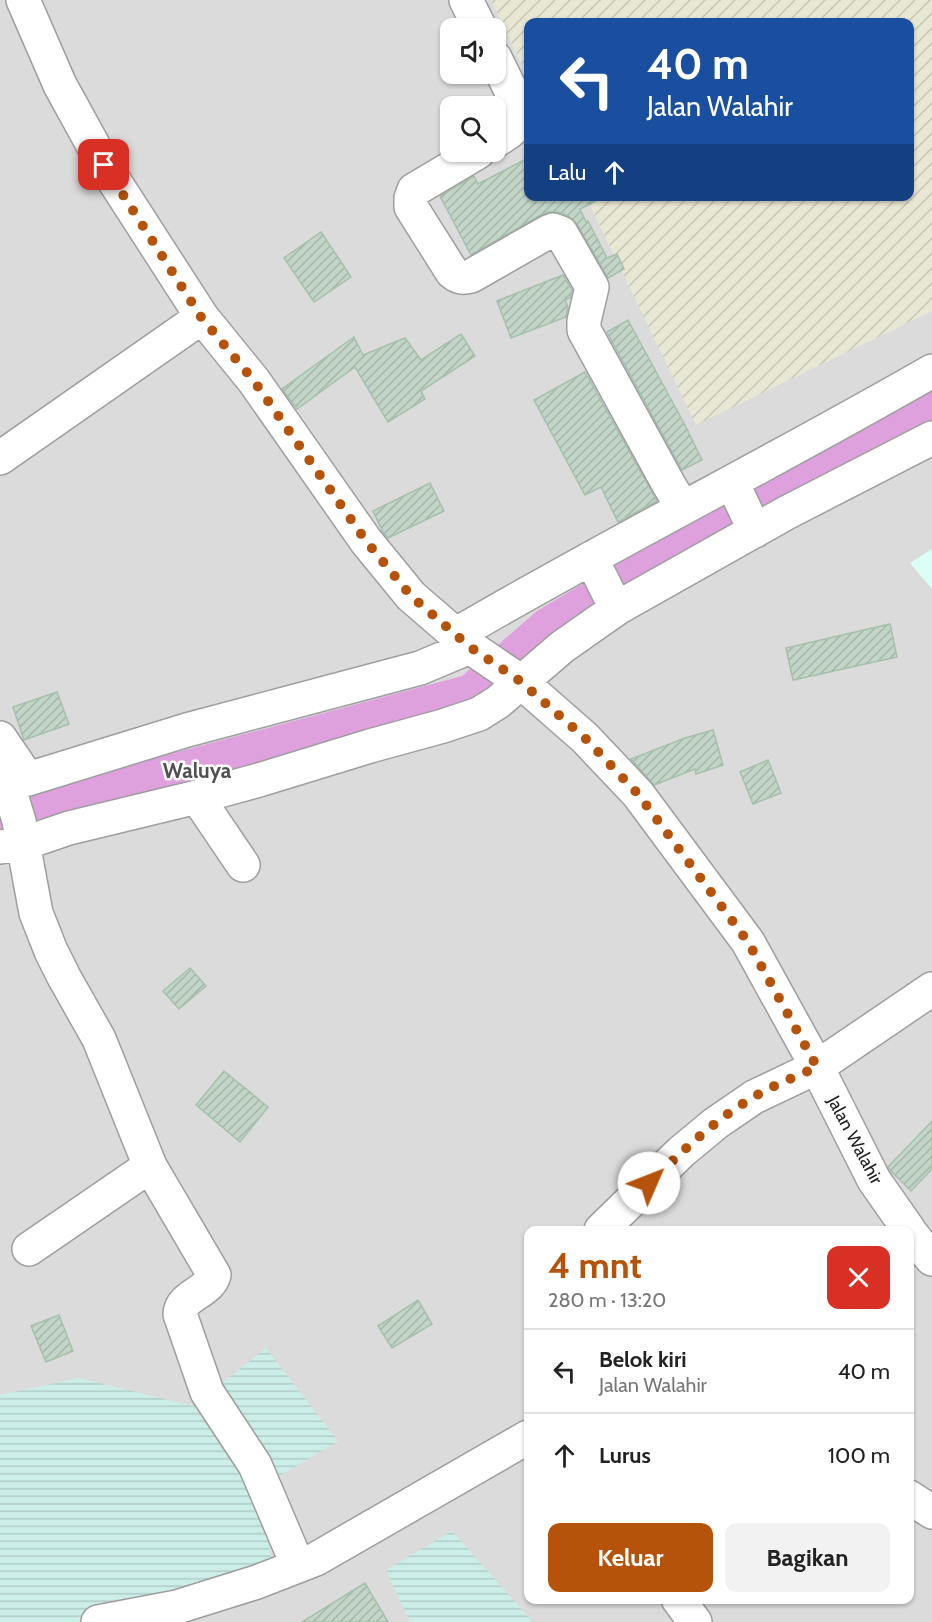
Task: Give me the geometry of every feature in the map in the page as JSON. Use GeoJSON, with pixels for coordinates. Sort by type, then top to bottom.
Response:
{"type":"FeatureCollection","features":[{"type":"Feature","properties":{"kind":"street","name":"Jalan Walahir"},"geometry":{"type":"LineString","coordinates":[[23,0],[60,86],[104,165],[201,317],[254,381],[366,541],[411,596],[468,645],[518,679],[585,738],[638,794],[748,942],[817,1067],[874,1180],[905,1226]]}},
{"type":"Feature","properties":{"kind":"street"},"geometry":{"type":"LineString","coordinates":[[466,0],[475,18]]}},
{"type":"Feature","properties":{"kind":"street"},"geometry":{"type":"LineString","coordinates":[[506,80],[520,114],[517,125],[506,135]]}},
{"type":"Feature","properties":{"kind":"street"},"geometry":{"type":"LineString","coordinates":[[461,162],[414,190],[411,198],[411,207],[452,272],[458,277],[471,276],[548,232],[553,230],[561,233],[592,287],[583,325],[586,334],[683,508]]}},
{"type":"Feature","properties":{"kind":"street"},"geometry":{"type":"LineString","coordinates":[[0,458],[201,317]]}},
{"type":"Feature","properties":{"kind":"street"},"geometry":{"type":"LineString","coordinates":[[14,837],[69,828],[197,797],[479,714],[498,702],[518,679],[562,647],[603,582],[683,508],[734,484],[932,371]]}},
{"type":"Feature","properties":{"kind":"street"},"geometry":{"type":"LineString","coordinates":[[11,783],[187,730],[420,668],[468,645],[516,599],[603,582],[786,513],[932,438]]}},
{"type":"Feature","properties":{"kind":"street"},"geometry":{"type":"LineString","coordinates":[[734,484],[753,525]]}},
{"type":"Feature","properties":{"kind":"street"},"geometry":{"type":"LineString","coordinates":[[0,738],[11,783],[14,837],[36,913],[51,951],[99,1040],[150,1166],[214,1275],[209,1285],[186,1301],[180,1309],[196,1364],[207,1392],[255,1465],[298,1566]]}},
{"type":"Feature","properties":{"kind":"street"},"geometry":{"type":"LineString","coordinates":[[197,797],[243,865]]}},
{"type":"Feature","properties":{"kind":"street"},"geometry":{"type":"LineString","coordinates":[[605,1226],[681,1152],[716,1123],[754,1097],[817,1067],[932,989]]}},
{"type":"Feature","properties":{"kind":"street"},"geometry":{"type":"LineString","coordinates":[[29,1249],[150,1166]]}},
{"type":"Feature","properties":{"kind":"street"},"geometry":{"type":"LineString","coordinates":[[98,1622],[177,1607],[257,1582],[316,1559],[524,1439]]}},
{"type":"Feature","properties":{"kind":"street"},"geometry":{"type":"LineString","coordinates":[[914,1500],[932,1512]]}},
{"type":"Feature","properties":{"kind":"street"},"geometry":{"type":"LineString","coordinates":[[682,1604],[695,1622]]}},
{"type":"Feature","properties":{"kind":"shaded area"},"geometry":{"type":"Polygon","coordinates":[[[0,0],[491,0],[500,18],[440,18],[440,84],[506,84],[506,31],[524,69],[524,201],[588,201],[696,424],[932,311],[932,1622],[0,1622],[0,0]]]}},
{"type":"Feature","properties":{"kind":"shaded area"},"geometry":{"type":"Polygon","coordinates":[[[491,0],[932,0],[932,311],[696,425],[588,201],[914,201],[914,18],[524,18],[524,69],[506,31],[506,18],[500,18],[491,0]]]}},
{"type":"Feature","properties":{"kind":"shaded area"},"geometry":{"type":"Polygon","coordinates":[[[932,549],[932,589],[910,563],[932,549]]]}},
{"type":"Feature","properties":{"kind":"shaded area"},"geometry":{"type":"Polygon","coordinates":[[[266,1348],[338,1441],[258,1489],[272,1561],[76,1622],[0,1622],[0,1395],[79,1378],[193,1406],[266,1348]]]}},
{"type":"Feature","properties":{"kind":"shaded area"},"geometry":{"type":"Polygon","coordinates":[[[452,1531],[533,1622],[410,1622],[386,1570],[452,1531]]]}},
{"type":"Feature","properties":{"kind":"building"},"geometry":{"type":"Polygon","coordinates":[[[524,160],[524,201],[595,201],[580,209],[607,258],[617,254],[624,269],[608,278],[577,224],[559,212],[547,212],[471,255],[440,196],[474,176],[478,184],[524,160]]]}},
{"type":"Feature","properties":{"kind":"building"},"geometry":{"type":"Polygon","coordinates":[[[321,232],[351,277],[314,302],[284,258],[321,232]]]}},
{"type":"Feature","properties":{"kind":"building"},"geometry":{"type":"Polygon","coordinates":[[[563,275],[572,290],[570,298],[565,300],[568,307],[566,317],[511,338],[497,301],[563,275]]]}},
{"type":"Feature","properties":{"kind":"building"},"geometry":{"type":"Polygon","coordinates":[[[628,320],[702,460],[682,470],[607,332],[628,320]]]}},
{"type":"Feature","properties":{"kind":"building"},"geometry":{"type":"Polygon","coordinates":[[[461,334],[475,356],[421,391],[425,399],[388,422],[355,367],[297,409],[282,389],[354,337],[363,355],[405,338],[421,360],[461,334]]]}},
{"type":"Feature","properties":{"kind":"building"},"geometry":{"type":"Polygon","coordinates":[[[585,372],[657,501],[618,522],[601,487],[585,495],[534,400],[585,372]]]}},
{"type":"Feature","properties":{"kind":"building"},"geometry":{"type":"Polygon","coordinates":[[[430,483],[444,511],[388,538],[373,511],[430,483]]]}},
{"type":"Feature","properties":{"kind":"building"},"geometry":{"type":"Polygon","coordinates":[[[890,624],[897,657],[793,680],[786,648],[890,624]]]}},
{"type":"Feature","properties":{"kind":"building"},"geometry":{"type":"Polygon","coordinates":[[[57,692],[69,724],[24,740],[13,707],[57,692]]]}},
{"type":"Feature","properties":{"kind":"building"},"geometry":{"type":"Polygon","coordinates":[[[713,730],[723,765],[696,774],[695,769],[654,785],[631,759],[685,738],[713,730]]]}},
{"type":"Feature","properties":{"kind":"building"},"geometry":{"type":"Polygon","coordinates":[[[768,760],[781,793],[753,804],[740,772],[768,760]]]}},
{"type":"Feature","properties":{"kind":"building"},"geometry":{"type":"Polygon","coordinates":[[[190,968],[206,986],[179,1009],[163,991],[190,968]]]}},
{"type":"Feature","properties":{"kind":"building"},"geometry":{"type":"Polygon","coordinates":[[[224,1071],[268,1107],[240,1142],[196,1105],[224,1071]]]}},
{"type":"Feature","properties":{"kind":"building"},"geometry":{"type":"Polygon","coordinates":[[[932,1121],[932,1169],[911,1191],[888,1167],[932,1121]]]}},
{"type":"Feature","properties":{"kind":"building"},"geometry":{"type":"Polygon","coordinates":[[[418,1300],[432,1324],[392,1348],[378,1326],[418,1300]]]}},
{"type":"Feature","properties":{"kind":"building"},"geometry":{"type":"Polygon","coordinates":[[[59,1315],[73,1351],[46,1362],[31,1326],[59,1315]]]}},
{"type":"Feature","properties":{"kind":"building"},"geometry":{"type":"Polygon","coordinates":[[[365,1583],[388,1622],[302,1622],[365,1583]]]}},
{"type":"Feature","properties":{"kind":"waterway"},"geometry":{"type":"LineString","coordinates":[[0,820],[77,796],[470,691],[546,625],[663,555],[932,407]]}},
{"type":"Feature","properties":{"kind":"district","name":"Waluya"},"geometry":{"type":"Point","coordinates":[197,770]}},
{"type":"Feature","properties":{"kind":"route"},"geometry":{"type":"LineString","coordinates":[[104,165],[201,317],[254,381],[366,541],[411,596],[470,647],[520,681],[585,738],[638,794],[748,942],[817,1067],[754,1097],[716,1123],[649,1183]]}}]}
